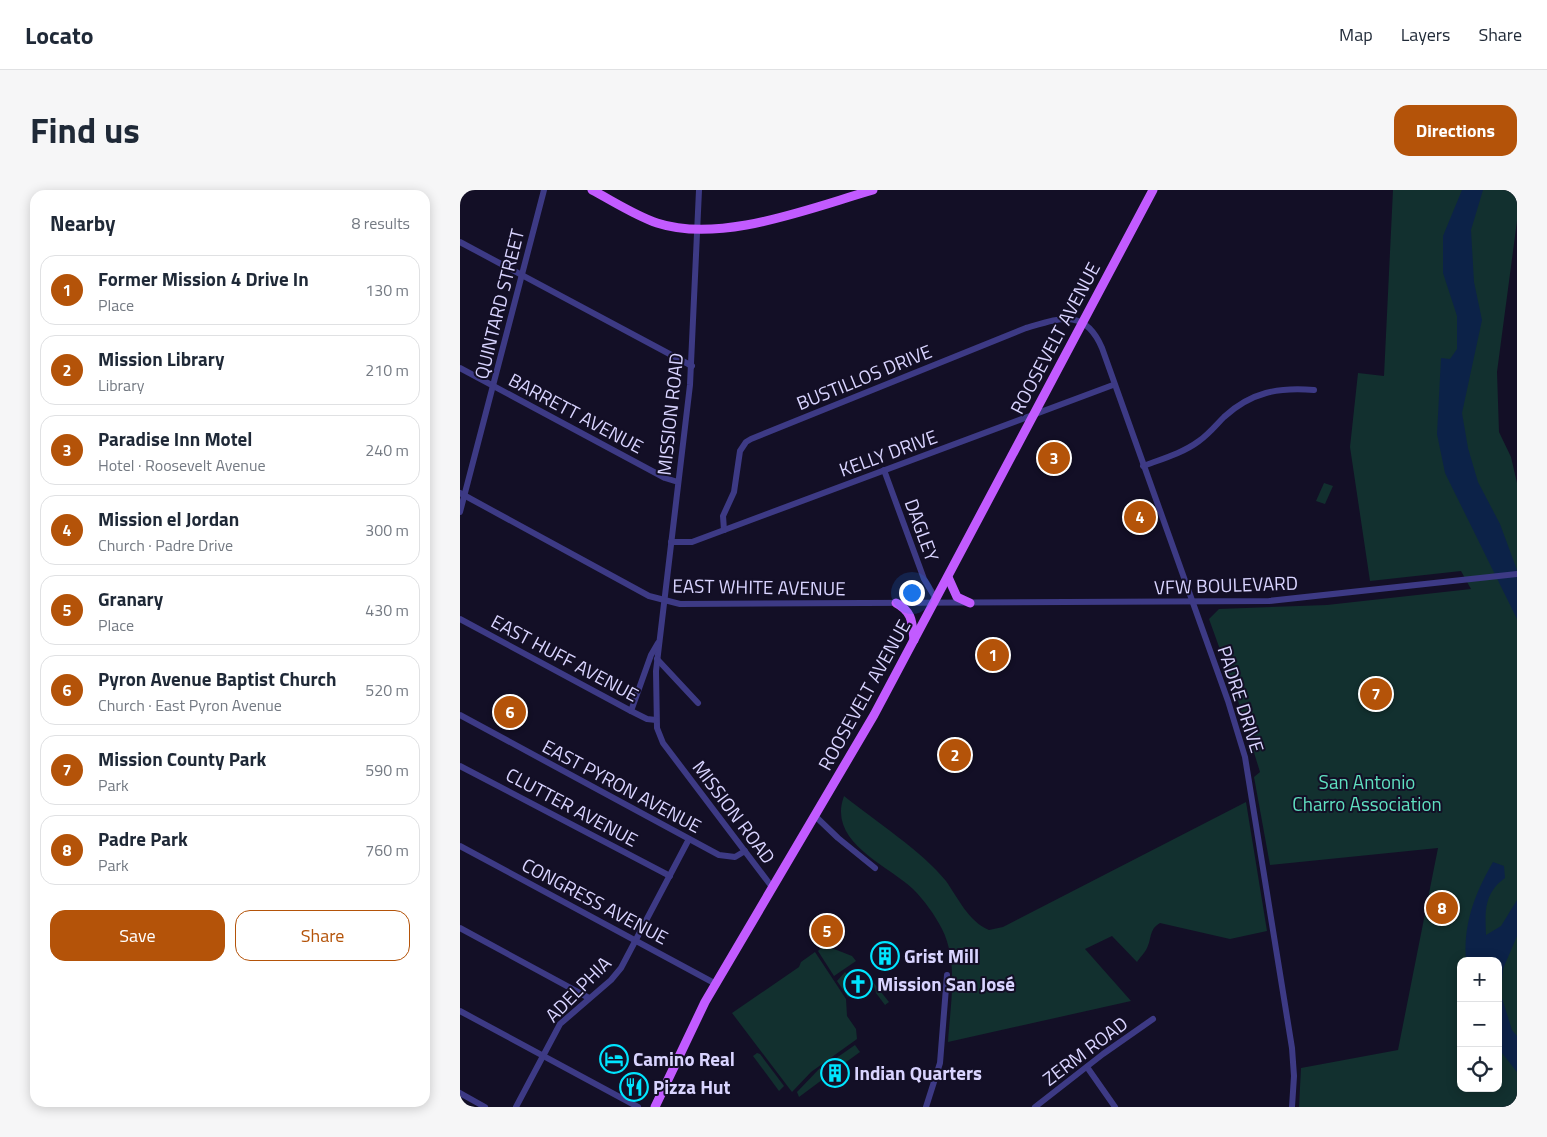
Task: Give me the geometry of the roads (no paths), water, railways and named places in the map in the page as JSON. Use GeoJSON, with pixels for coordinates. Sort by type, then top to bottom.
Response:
{"type":"FeatureCollection","features":[{"type":"Feature","properties":{"kind":"main road"},"geometry":{"type":"LineString","coordinates":[[592,190],[655,222],[668,226],[697,228],[743,226],[873,190]]}},
{"type":"Feature","properties":{"kind":"main road","name":"ROOSEVELT AVENUE"},"geometry":{"type":"LineString","coordinates":[[655,1107],[716,984],[874,715],[1152,190]]}},
{"type":"Feature","properties":{"kind":"main road"},"geometry":{"type":"LineString","coordinates":[[948,577],[956,597],[970,603]]}},
{"type":"Feature","properties":{"kind":"main road"},"geometry":{"type":"LineString","coordinates":[[896,603],[904,607],[911,616],[914,640]]}},
{"type":"Feature","properties":{"kind":"street","name":"QUINTARD STREET"},"geometry":{"type":"LineString","coordinates":[[460,512],[462,495],[493,386],[544,190]]}},
{"type":"Feature","properties":{"kind":"street","name":"MISSION ROAD"},"geometry":{"type":"LineString","coordinates":[[699,190],[692,366],[657,659],[656,720],[658,734],[663,743],[772,887]]}},
{"type":"Feature","properties":{"kind":"street"},"geometry":{"type":"LineString","coordinates":[[460,242],[692,366]]}},
{"type":"Feature","properties":{"kind":"street","name":"BUSTILLOS DRIVE"},"geometry":{"type":"LineString","coordinates":[[724,530],[723,516],[734,492],[740,451],[746,442],[1026,328],[1066,318],[1082,322]]}},
{"type":"Feature","properties":{"kind":"street","name":"PADRE DRIVE"},"geometry":{"type":"LineString","coordinates":[[1082,322],[1089,327],[1098,340],[1228,701],[1245,757],[1292,1048],[1294,1076],[1292,1107]]}},
{"type":"Feature","properties":{"kind":"street","name":"BARRETT AVENUE"},"geometry":{"type":"LineString","coordinates":[[460,368],[665,478],[678,482]]}},
{"type":"Feature","properties":{"kind":"street","name":"KELLY DRIVE"},"geometry":{"type":"LineString","coordinates":[[671,542],[692,542],[1113,385]]}},
{"type":"Feature","properties":{"kind":"street"},"geometry":{"type":"LineString","coordinates":[[1143,466],[1179,452],[1198,442],[1211,432],[1230,411],[1250,398],[1284,388],[1314,390]]}},
{"type":"Feature","properties":{"kind":"street","name":"DAGLEY"},"geometry":{"type":"LineString","coordinates":[[884,470],[924,579],[935,601]]}},
{"type":"Feature","properties":{"kind":"street","name":"EAST WHITE AVENUE"},"geometry":{"type":"LineString","coordinates":[[462,495],[649,596],[664,601],[680,604],[896,603],[935,601]]}},
{"type":"Feature","properties":{"kind":"street","name":"VFW BOULEVARD"},"geometry":{"type":"LineString","coordinates":[[935,601],[970,603],[1279,600],[1517,574]]}},
{"type":"Feature","properties":{"kind":"street","name":"EAST HUFF AVENUE"},"geometry":{"type":"LineString","coordinates":[[460,619],[647,720],[656,720]]}},
{"type":"Feature","properties":{"kind":"street","name":"MISSION ROAD"},"geometry":{"type":"LineString","coordinates":[[631,711],[651,655],[659,640]]}},
{"type":"Feature","properties":{"kind":"street"},"geometry":{"type":"LineString","coordinates":[[657,659],[698,703]]}},
{"type":"Feature","properties":{"kind":"street","name":"EAST PYRON AVENUE"},"geometry":{"type":"LineString","coordinates":[[460,715],[727,858],[735,857],[745,851]]}},
{"type":"Feature","properties":{"kind":"street","name":"CLUTTER AVENUE"},"geometry":{"type":"LineString","coordinates":[[460,766],[670,876]]}},
{"type":"Feature","properties":{"kind":"street"},"geometry":{"type":"LineString","coordinates":[[814,815],[838,838],[875,868]]}},
{"type":"Feature","properties":{"kind":"street","name":"ADELPHIA"},"geometry":{"type":"LineString","coordinates":[[516,1107],[560,1024],[616,975],[689,839]]}},
{"type":"Feature","properties":{"kind":"street","name":"CONGRESS AVENUE"},"geometry":{"type":"LineString","coordinates":[[460,846],[716,984]]}},
{"type":"Feature","properties":{"kind":"street"},"geometry":{"type":"LineString","coordinates":[[460,928],[589,998]]}},
{"type":"Feature","properties":{"kind":"street"},"geometry":{"type":"LineString","coordinates":[[926,1107],[940,1063],[947,975]]}},
{"type":"Feature","properties":{"kind":"street"},"geometry":{"type":"LineString","coordinates":[[460,1011],[638,1107]]}},
{"type":"Feature","properties":{"kind":"street","name":"ZERM ROAD"},"geometry":{"type":"LineString","coordinates":[[1035,1107],[1153,1019]]}},
{"type":"Feature","properties":{"kind":"street"},"geometry":{"type":"LineString","coordinates":[[1087,1067],[1115,1107]]}},
{"type":"Feature","properties":{"kind":"street"},"geometry":{"type":"LineString","coordinates":[[460,1093],[485,1107]]}},
{"type":"Feature","properties":{"kind":"water"},"geometry":{"type":"Polygon","coordinates":[[[1462,190],[1483,190],[1471,230],[1474,282],[1482,320],[1462,413],[1468,448],[1478,482],[1500,524],[1517,570],[1517,619],[1445,473],[1437,434],[1441,358],[1450,359],[1457,349],[1457,316],[1443,273],[1443,236],[1462,190]]]}},
{"type":"Feature","properties":{"kind":"water"},"geometry":{"type":"Polygon","coordinates":[[[1493,862],[1504,866],[1505,878],[1493,890],[1487,903],[1486,935],[1501,926],[1517,900],[1517,936],[1503,969],[1502,982],[1502,957],[1466,957],[1468,922],[1481,885],[1493,862]]]}},
{"type":"Feature","properties":{"kind":"water"},"geometry":{"type":"Polygon","coordinates":[[[1502,998],[1512,1030],[1517,1036],[1517,1072],[1502,1053],[1502,998]]]}},
{"type":"Feature","properties":{"kind":"place","name":"Paradise Inn Motel"},"geometry":{"type":"Point","coordinates":[1054,458]}},
{"type":"Feature","properties":{"kind":"place","name":"Mission el Jordan"},"geometry":{"type":"Point","coordinates":[1140,517]}},
{"type":"Feature","properties":{"kind":"place","name":"Former Mission 4 Drive In"},"geometry":{"type":"Point","coordinates":[993,655]}},
{"type":"Feature","properties":{"kind":"place","name":"Mission County Park"},"geometry":{"type":"Point","coordinates":[1376,694]}},
{"type":"Feature","properties":{"kind":"place","name":"Pyron Avenue Baptist Church"},"geometry":{"type":"Point","coordinates":[510,712]}},
{"type":"Feature","properties":{"kind":"place","name":"Mission Library"},"geometry":{"type":"Point","coordinates":[955,755]}},
{"type":"Feature","properties":{"kind":"place","name":"Padre Park"},"geometry":{"type":"Point","coordinates":[1442,908]}},
{"type":"Feature","properties":{"kind":"place","name":"Granary"},"geometry":{"type":"Point","coordinates":[827,931]}},
{"type":"Feature","properties":{"kind":"place","name":"Grist Mill"},"geometry":{"type":"Point","coordinates":[885,956]}},
{"type":"Feature","properties":{"kind":"place","name":"Mission San José"},"geometry":{"type":"Point","coordinates":[858,984]}},
{"type":"Feature","properties":{"kind":"place","name":"Camino Real"},"geometry":{"type":"Point","coordinates":[614,1059]}},
{"type":"Feature","properties":{"kind":"place","name":"Indian Quarters"},"geometry":{"type":"Point","coordinates":[835,1073]}},
{"type":"Feature","properties":{"kind":"place","name":"Pizza Hut"},"geometry":{"type":"Point","coordinates":[634,1087]}},
{"type":"Feature","properties":{"kind":"park label","name":"San Antonio Charro Association"},"geometry":{"type":"Point","coordinates":[1367,793]}}]}
